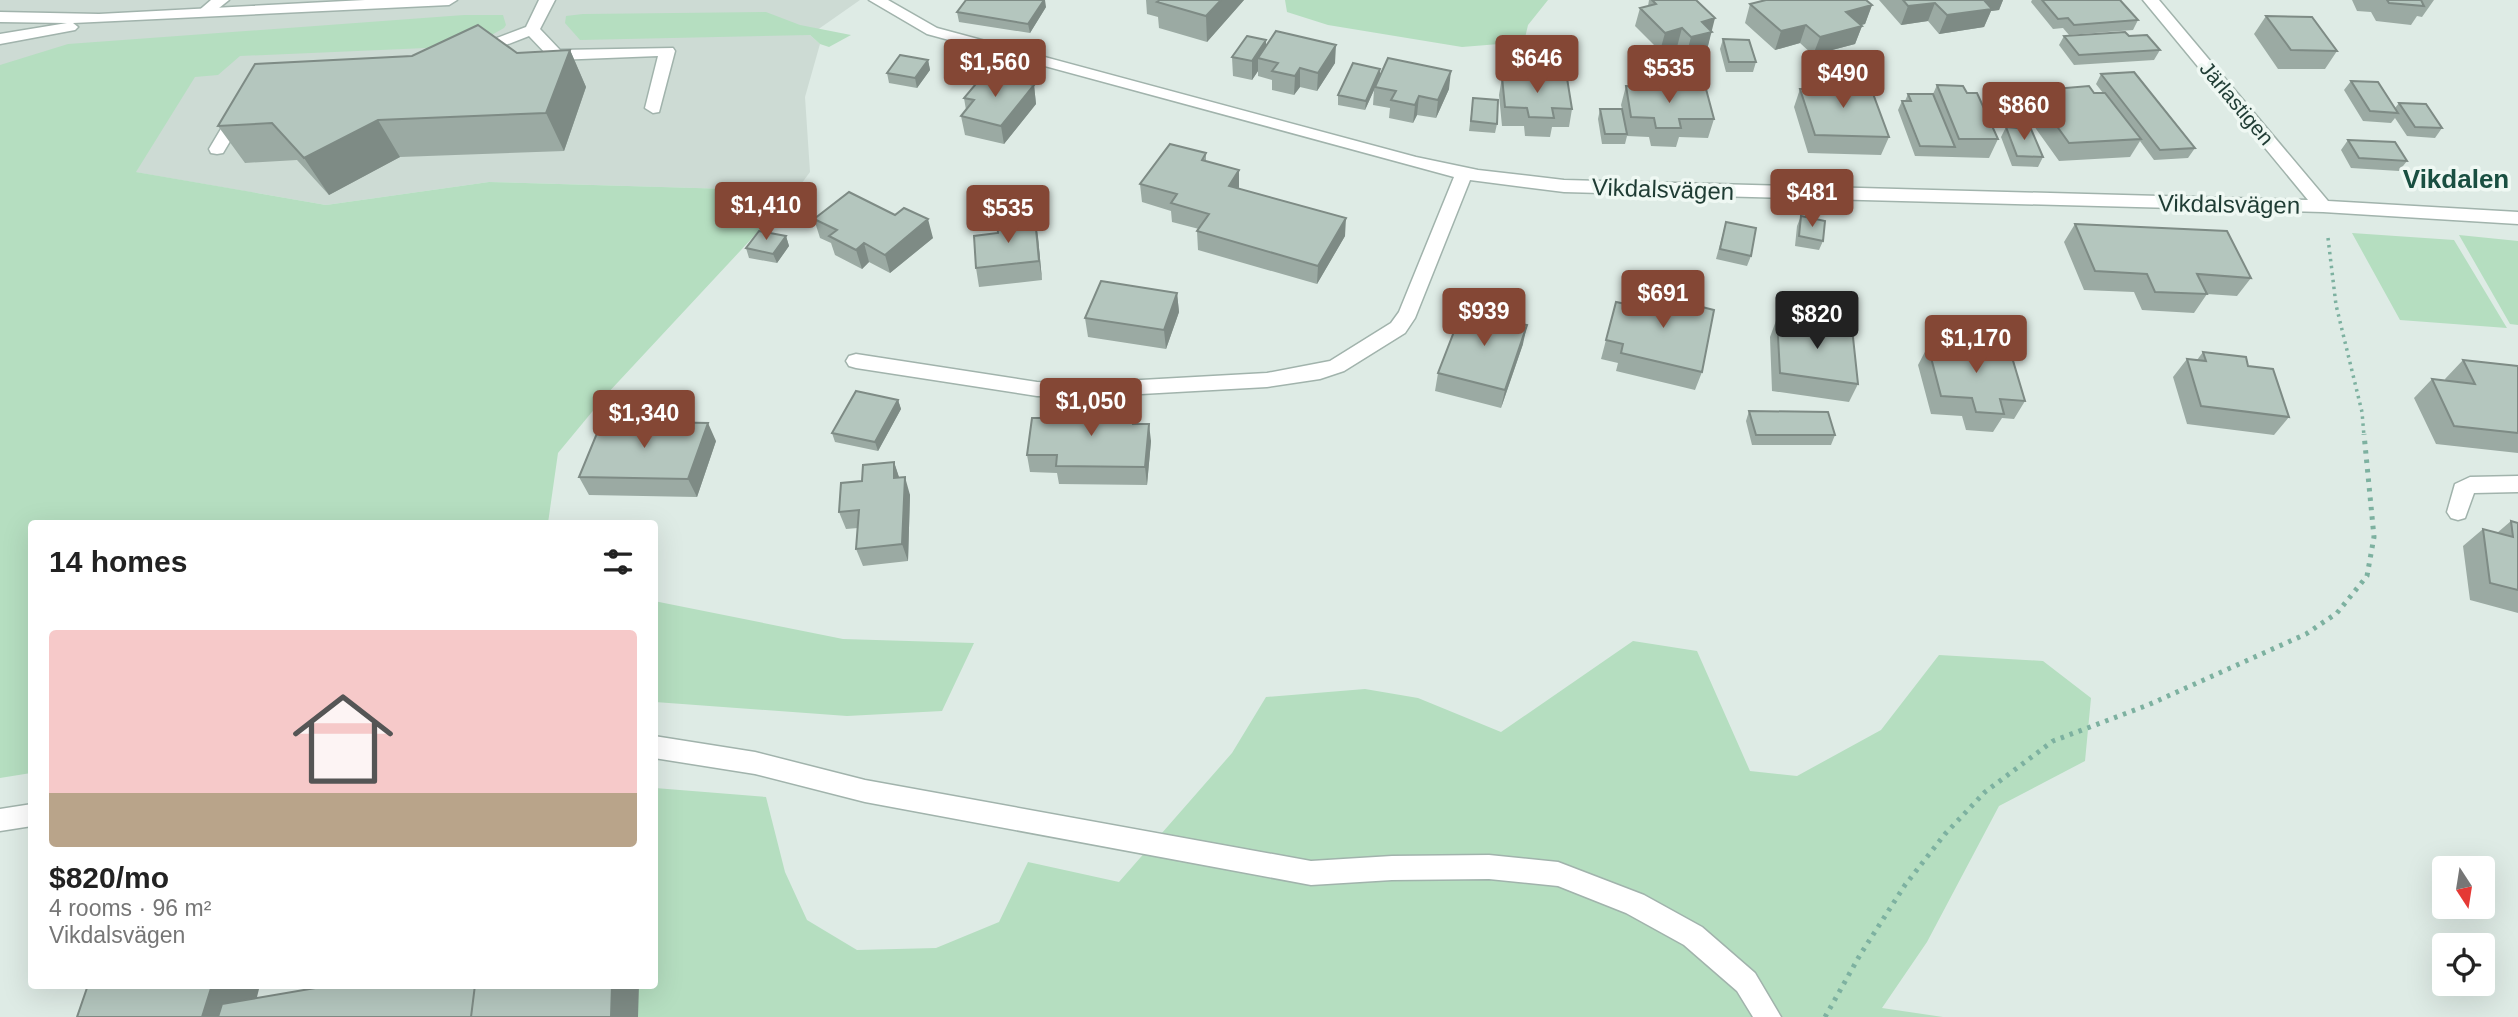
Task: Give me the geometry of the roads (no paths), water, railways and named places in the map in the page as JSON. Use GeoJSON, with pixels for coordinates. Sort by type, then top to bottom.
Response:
{"type":"FeatureCollection","features":[{"type":"Feature","properties":{"kind":"street"},"geometry":{"type":"LineString","coordinates":[[204,13],[221,0]]}},
{"type":"Feature","properties":{"kind":"street"},"geometry":{"type":"LineString","coordinates":[[0,17],[99,19],[449,0]]}},
{"type":"Feature","properties":{"kind":"street"},"geometry":{"type":"LineString","coordinates":[[460,58],[532,30],[547,0]]}},
{"type":"Feature","properties":{"kind":"street","name":"Vikdalsvägen"},"geometry":{"type":"LineString","coordinates":[[877,0],[932,31],[1463,175],[1502,181],[1577,187],[2323,206],[2518,218]]}},
{"type":"Feature","properties":{"kind":"street","name":"Järlastigen"},"geometry":{"type":"LineString","coordinates":[[2151,0],[2323,206]]}},
{"type":"Feature","properties":{"kind":"street"},"geometry":{"type":"LineString","coordinates":[[0,40],[99,19]]}},
{"type":"Feature","properties":{"kind":"street"},"geometry":{"type":"LineString","coordinates":[[532,30],[556,55],[667,51],[653,108]]}},
{"type":"Feature","properties":{"kind":"street"},"geometry":{"type":"LineString","coordinates":[[217,149],[246,101]]}},
{"type":"Feature","properties":{"kind":"street"},"geometry":{"type":"LineString","coordinates":[[856,361],[1037,388],[1087,390],[1267,380],[1320,372],[1358,355],[1398,328],[1408,313],[1463,175]]}},
{"type":"Feature","properties":{"kind":"street"},"geometry":{"type":"LineString","coordinates":[[2458,512],[2462,490],[2470,485],[2518,484]]}},
{"type":"Feature","properties":{"kind":"street"},"geometry":{"type":"LineString","coordinates":[[658,748],[755,763],[865,791],[1311,873],[1392,868],[1489,867],[1558,874],[1635,904],[1693,936],[1746,982],[1768,1017]]}},
{"type":"Feature","properties":{"kind":"street"},"geometry":{"type":"LineString","coordinates":[[0,820],[28,816]]}},
{"type":"Feature","properties":{"kind":"district","name":"Vikdalen"},"geometry":{"type":"Point","coordinates":[2456,179]}}]}
